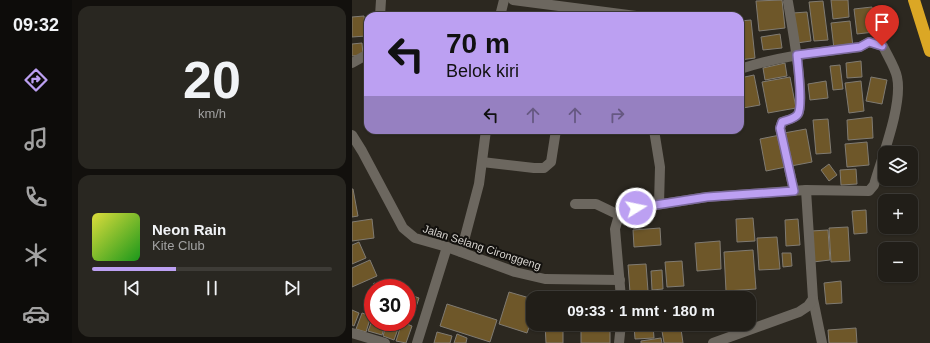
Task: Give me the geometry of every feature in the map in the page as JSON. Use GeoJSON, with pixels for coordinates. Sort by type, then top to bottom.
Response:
{"type":"FeatureCollection","features":[{"type":"Feature","properties":{"kind":"highway"},"geometry":{"type":"LineString","coordinates":[[914,0],[930,51]]}},
{"type":"Feature","properties":{"kind":"street"},"geometry":{"type":"LineString","coordinates":[[380,12],[381,0]]}},
{"type":"Feature","properties":{"kind":"street"},"geometry":{"type":"LineString","coordinates":[[501,12],[504,0]]}},
{"type":"Feature","properties":{"kind":"street"},"geometry":{"type":"LineString","coordinates":[[513,0],[572,12]]}},
{"type":"Feature","properties":{"kind":"street"},"geometry":{"type":"LineString","coordinates":[[788,2],[797,55],[800,105],[799,114],[795,118],[782,122],[780,128],[794,191]]}},
{"type":"Feature","properties":{"kind":"street"},"geometry":{"type":"LineString","coordinates":[[621,291],[615,229],[619,215],[624,210],[707,197],[806,190],[869,191],[872,189],[896,109],[898,93],[897,75],[882,46],[869,42],[860,47],[797,55],[760,62],[744,67]]}},
{"type":"Feature","properties":{"kind":"street"},"geometry":{"type":"LineString","coordinates":[[352,63],[364,56]]}},
{"type":"Feature","properties":{"kind":"street"},"geometry":{"type":"LineString","coordinates":[[461,252],[479,184],[486,134]]}},
{"type":"Feature","properties":{"kind":"street"},"geometry":{"type":"LineString","coordinates":[[482,162],[544,168],[551,162],[555,134]]}},
{"type":"Feature","properties":{"kind":"street"},"geometry":{"type":"LineString","coordinates":[[655,134],[660,166],[659,204]]}},
{"type":"Feature","properties":{"kind":"street","name":"Jalan Selang Cironggeng"},"geometry":{"type":"LineString","coordinates":[[352,135],[404,228],[415,238],[447,247],[515,272],[545,280],[620,280]]}},
{"type":"Feature","properties":{"kind":"street"},"geometry":{"type":"LineString","coordinates":[[806,190],[813,299],[822,343]]}},
{"type":"Feature","properties":{"kind":"street"},"geometry":{"type":"LineString","coordinates":[[575,204],[596,204],[619,215]]}},
{"type":"Feature","properties":{"kind":"street"},"geometry":{"type":"LineString","coordinates":[[417,343],[447,247]]}},
{"type":"Feature","properties":{"kind":"street"},"geometry":{"type":"LineString","coordinates":[[713,343],[799,312],[808,306],[813,299]]}},
{"type":"Feature","properties":{"kind":"street"},"geometry":{"type":"LineString","coordinates":[[619,343],[620,331]]}},
{"type":"Feature","properties":{"kind":"street"},"geometry":{"type":"LineString","coordinates":[[352,333],[385,343]]}},
{"type":"Feature","properties":{"kind":"building"},"geometry":{"type":"Polygon","coordinates":[[[782,0],[785,28],[759,31],[756,1],[782,0]]]}},
{"type":"Feature","properties":{"kind":"building"},"geometry":{"type":"Polygon","coordinates":[[[831,0],[848,0],[849,17],[833,19],[831,0]]]}},
{"type":"Feature","properties":{"kind":"building"},"geometry":{"type":"Polygon","coordinates":[[[823,1],[828,40],[814,41],[809,2],[823,1]]]}},
{"type":"Feature","properties":{"kind":"building"},"geometry":{"type":"Polygon","coordinates":[[[872,7],[874,32],[857,34],[854,9],[872,7]]]}},
{"type":"Feature","properties":{"kind":"building"},"geometry":{"type":"Polygon","coordinates":[[[807,12],[811,41],[797,43],[793,13],[807,12]]]}},
{"type":"Feature","properties":{"kind":"building"},"geometry":{"type":"Polygon","coordinates":[[[364,16],[364,36],[352,37],[352,17],[364,16]]]}},
{"type":"Feature","properties":{"kind":"building"},"geometry":{"type":"Polygon","coordinates":[[[751,20],[755,58],[744,59],[744,21],[751,20]]]}},
{"type":"Feature","properties":{"kind":"building"},"geometry":{"type":"Polygon","coordinates":[[[850,21],[853,47],[834,49],[831,23],[850,21]]]}},
{"type":"Feature","properties":{"kind":"building"},"geometry":{"type":"Polygon","coordinates":[[[780,34],[782,48],[763,50],[761,37],[780,34]]]}},
{"type":"Feature","properties":{"kind":"building"},"geometry":{"type":"Polygon","coordinates":[[[362,43],[363,55],[352,56],[352,44],[362,43]]]}},
{"type":"Feature","properties":{"kind":"building"},"geometry":{"type":"Polygon","coordinates":[[[861,61],[862,77],[847,78],[846,63],[861,61]]]}},
{"type":"Feature","properties":{"kind":"building"},"geometry":{"type":"Polygon","coordinates":[[[785,63],[787,76],[765,80],[763,68],[785,63]]]}},
{"type":"Feature","properties":{"kind":"building"},"geometry":{"type":"Polygon","coordinates":[[[840,65],[843,89],[833,90],[830,66],[840,65]]]}},
{"type":"Feature","properties":{"kind":"building"},"geometry":{"type":"Polygon","coordinates":[[[754,75],[760,105],[744,108],[744,77],[754,75]]]}},
{"type":"Feature","properties":{"kind":"building"},"geometry":{"type":"Polygon","coordinates":[[[790,77],[796,108],[768,113],[762,82],[790,77]]]}},
{"type":"Feature","properties":{"kind":"building"},"geometry":{"type":"Polygon","coordinates":[[[871,77],[887,80],[882,104],[866,101],[871,77]]]}},
{"type":"Feature","properties":{"kind":"building"},"geometry":{"type":"Polygon","coordinates":[[[826,81],[828,98],[810,100],[808,84],[826,81]]]}},
{"type":"Feature","properties":{"kind":"building"},"geometry":{"type":"Polygon","coordinates":[[[861,81],[864,111],[849,113],[845,83],[861,81]]]}},
{"type":"Feature","properties":{"kind":"building"},"geometry":{"type":"Polygon","coordinates":[[[872,117],[873,138],[848,140],[847,120],[872,117]]]}},
{"type":"Feature","properties":{"kind":"building"},"geometry":{"type":"Polygon","coordinates":[[[828,119],[831,153],[816,154],[813,120],[828,119]]]}},
{"type":"Feature","properties":{"kind":"building"},"geometry":{"type":"Polygon","coordinates":[[[806,129],[812,162],[791,166],[784,133],[806,129]]]}},
{"type":"Feature","properties":{"kind":"building"},"geometry":{"type":"Polygon","coordinates":[[[780,135],[786,167],[766,171],[760,139],[780,135]]]}},
{"type":"Feature","properties":{"kind":"building"},"geometry":{"type":"Polygon","coordinates":[[[867,142],[869,165],[847,167],[845,144],[867,142]]]}},
{"type":"Feature","properties":{"kind":"building"},"geometry":{"type":"Polygon","coordinates":[[[829,164],[837,175],[829,181],[821,170],[829,164]]]}},
{"type":"Feature","properties":{"kind":"building"},"geometry":{"type":"Polygon","coordinates":[[[856,169],[857,184],[841,185],[840,170],[856,169]]]}},
{"type":"Feature","properties":{"kind":"building"},"geometry":{"type":"Polygon","coordinates":[[[352,189],[358,216],[352,217],[352,189]]]}},
{"type":"Feature","properties":{"kind":"building"},"geometry":{"type":"Polygon","coordinates":[[[866,210],[867,233],[854,234],[852,211],[866,210]]]}},
{"type":"Feature","properties":{"kind":"building"},"geometry":{"type":"Polygon","coordinates":[[[753,218],[755,241],[737,242],[736,219],[753,218]]]}},
{"type":"Feature","properties":{"kind":"building"},"geometry":{"type":"Polygon","coordinates":[[[372,219],[374,238],[352,241],[352,222],[372,219]]]}},
{"type":"Feature","properties":{"kind":"building"},"geometry":{"type":"Polygon","coordinates":[[[798,219],[800,245],[786,246],[785,220],[798,219]]]}},
{"type":"Feature","properties":{"kind":"building"},"geometry":{"type":"Polygon","coordinates":[[[848,227],[850,261],[831,262],[829,228],[848,227]]]}},
{"type":"Feature","properties":{"kind":"building"},"geometry":{"type":"Polygon","coordinates":[[[660,228],[661,245],[634,247],[633,230],[660,228]]]}},
{"type":"Feature","properties":{"kind":"building"},"geometry":{"type":"Polygon","coordinates":[[[828,230],[830,260],[813,262],[811,231],[828,230]]]}},
{"type":"Feature","properties":{"kind":"building"},"geometry":{"type":"Polygon","coordinates":[[[777,237],[780,269],[759,270],[757,238],[777,237]]]}},
{"type":"Feature","properties":{"kind":"building"},"geometry":{"type":"Polygon","coordinates":[[[720,241],[721,269],[697,271],[695,243],[720,241]]]}},
{"type":"Feature","properties":{"kind":"building"},"geometry":{"type":"Polygon","coordinates":[[[359,242],[366,258],[352,264],[352,245],[359,242]]]}},
{"type":"Feature","properties":{"kind":"building"},"geometry":{"type":"Polygon","coordinates":[[[753,250],[756,289],[726,291],[724,252],[753,250]]]}},
{"type":"Feature","properties":{"kind":"building"},"geometry":{"type":"Polygon","coordinates":[[[782,253],[791,253],[792,266],[783,267],[782,253]]]}},
{"type":"Feature","properties":{"kind":"building"},"geometry":{"type":"Polygon","coordinates":[[[370,260],[377,276],[370,279],[364,279],[364,282],[352,287],[352,268],[370,260]]]}},
{"type":"Feature","properties":{"kind":"building"},"geometry":{"type":"Polygon","coordinates":[[[682,261],[684,286],[667,287],[665,262],[682,261]]]}},
{"type":"Feature","properties":{"kind":"building"},"geometry":{"type":"Polygon","coordinates":[[[646,264],[648,291],[630,291],[628,265],[646,264]]]}},
{"type":"Feature","properties":{"kind":"building"},"geometry":{"type":"Polygon","coordinates":[[[662,270],[663,289],[652,290],[651,271],[662,270]]]}},
{"type":"Feature","properties":{"kind":"building"},"geometry":{"type":"Polygon","coordinates":[[[841,281],[842,303],[826,304],[824,283],[841,281]]]}},
{"type":"Feature","properties":{"kind":"building"},"geometry":{"type":"Polygon","coordinates":[[[509,292],[526,297],[527,333],[499,324],[509,292]]]}},
{"type":"Feature","properties":{"kind":"building"},"geometry":{"type":"Polygon","coordinates":[[[416,297],[419,298],[416,307],[416,297]]]}},
{"type":"Feature","properties":{"kind":"building"},"geometry":{"type":"Polygon","coordinates":[[[447,304],[497,320],[490,342],[440,326],[447,304]]]}},
{"type":"Feature","properties":{"kind":"building"},"geometry":{"type":"Polygon","coordinates":[[[352,310],[359,313],[354,326],[352,325],[352,310]]]}},
{"type":"Feature","properties":{"kind":"building"},"geometry":{"type":"Polygon","coordinates":[[[362,313],[364,314],[364,331],[366,332],[356,329],[362,313]]]}},
{"type":"Feature","properties":{"kind":"building"},"geometry":{"type":"Polygon","coordinates":[[[856,328],[857,343],[829,343],[828,330],[856,328]]]}},
{"type":"Feature","properties":{"kind":"building"},"geometry":{"type":"Polygon","coordinates":[[[368,331],[383,331],[382,335],[368,331]]]}},
{"type":"Feature","properties":{"kind":"building"},"geometry":{"type":"Polygon","coordinates":[[[384,331],[397,331],[394,340],[383,336],[384,331]]]}},
{"type":"Feature","properties":{"kind":"building"},"geometry":{"type":"Polygon","coordinates":[[[399,331],[410,331],[406,343],[396,341],[399,331]]]}},
{"type":"Feature","properties":{"kind":"building"},"geometry":{"type":"Polygon","coordinates":[[[545,331],[563,331],[563,343],[546,343],[545,331]]]}},
{"type":"Feature","properties":{"kind":"building"},"geometry":{"type":"Polygon","coordinates":[[[581,331],[610,331],[610,343],[581,343],[581,331]]]}},
{"type":"Feature","properties":{"kind":"building"},"geometry":{"type":"Polygon","coordinates":[[[634,331],[653,331],[654,338],[635,339],[634,331]]]}},
{"type":"Feature","properties":{"kind":"building"},"geometry":{"type":"Polygon","coordinates":[[[662,331],[681,331],[683,343],[664,343],[662,331]]]}},
{"type":"Feature","properties":{"kind":"building"},"geometry":{"type":"Polygon","coordinates":[[[437,332],[452,336],[450,343],[434,343],[437,332]]]}},
{"type":"Feature","properties":{"kind":"building"},"geometry":{"type":"Polygon","coordinates":[[[457,334],[467,338],[466,343],[454,343],[457,334]]]}},
{"type":"Feature","properties":{"kind":"building"},"geometry":{"type":"Polygon","coordinates":[[[661,338],[662,343],[641,343],[641,341],[661,338]]]}},
{"type":"Feature","properties":{"kind":"route"},"geometry":{"type":"LineString","coordinates":[[636,208],[688,199],[794,191],[780,125],[782,122],[795,118],[799,114],[800,105],[797,55],[860,47],[869,42],[882,46]]}}]}
